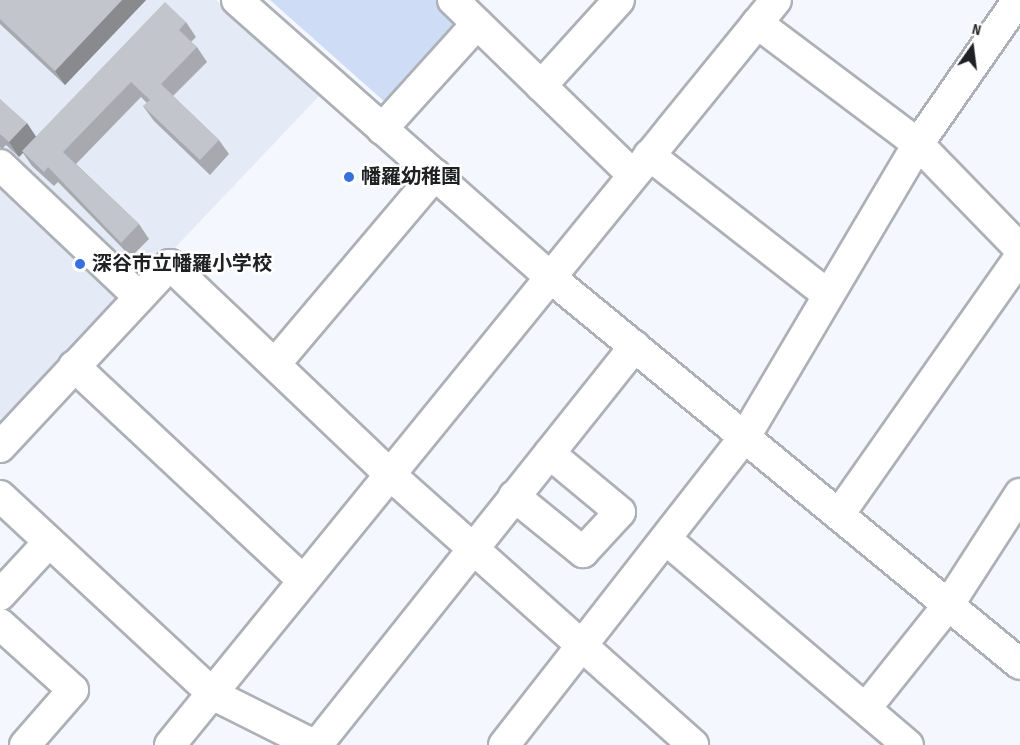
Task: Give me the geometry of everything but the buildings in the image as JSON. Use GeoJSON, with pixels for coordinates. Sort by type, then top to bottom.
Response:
{"type":"FeatureCollection","features":[{"type":"Feature","properties":{"kind":"street"},"geometry":{"type":"LineString","coordinates":[[237,0],[550,278],[746,435],[1020,664]]}},
{"type":"Feature","properties":{"kind":"street"},"geometry":{"type":"LineString","coordinates":[[453,0],[541,86],[641,165],[828,295]]}},
{"type":"Feature","properties":{"kind":"street"},"geometry":{"type":"LineString","coordinates":[[541,86],[620,0]]}},
{"type":"Feature","properties":{"kind":"street"},"geometry":{"type":"LineString","coordinates":[[170,745],[214,694],[387,472],[550,278],[776,0]]}},
{"type":"Feature","properties":{"kind":"street"},"geometry":{"type":"LineString","coordinates":[[509,743],[668,541],[746,435],[918,144],[1018,0]]}},
{"type":"Feature","properties":{"kind":"street"},"geometry":{"type":"LineString","coordinates":[[757,23],[918,144],[1020,249]]}},
{"type":"Feature","properties":{"kind":"street"},"geometry":{"type":"LineString","coordinates":[[382,129],[477,24]]}},
{"type":"Feature","properties":{"kind":"street"},"geometry":{"type":"LineString","coordinates":[[0,165],[139,297]]}},
{"type":"Feature","properties":{"kind":"street"},"geometry":{"type":"LineString","coordinates":[[275,364],[435,174]]}},
{"type":"Feature","properties":{"kind":"street"},"geometry":{"type":"LineString","coordinates":[[840,513],[1020,257]]}},
{"type":"Feature","properties":{"kind":"street"},"geometry":{"type":"LineString","coordinates":[[0,447],[170,265],[387,472],[581,650],[693,745]]}},
{"type":"Feature","properties":{"kind":"street"},"geometry":{"type":"LineString","coordinates":[[0,496],[48,543],[214,694],[316,745],[635,346]]}},
{"type":"Feature","properties":{"kind":"street"},"geometry":{"type":"LineString","coordinates":[[74,366],[303,580]]}},
{"type":"Feature","properties":{"kind":"street"},"geometry":{"type":"LineString","coordinates":[[514,496],[583,552],[620,512],[549,453]]}},
{"type":"Feature","properties":{"kind":"street"},"geometry":{"type":"LineString","coordinates":[[866,708],[949,604],[1020,494]]}},
{"type":"Feature","properties":{"kind":"street"},"geometry":{"type":"LineString","coordinates":[[668,541],[908,745]]}},
{"type":"Feature","properties":{"kind":"street"},"geometry":{"type":"LineString","coordinates":[[0,595],[48,543]]}},
{"type":"Feature","properties":{"kind":"street"},"geometry":{"type":"LineString","coordinates":[[0,624],[73,690],[25,745]]}},
{"type":"Feature","properties":{"kind":"shaded area","name":"深谷市立幡羅小学校"},"geometry":{"type":"Polygon","coordinates":[[[0,0],[216,0],[320,95],[0,432],[0,0]]]}},
{"type":"Feature","properties":{"kind":"shaded area"},"geometry":{"type":"Polygon","coordinates":[[[270,0],[439,0],[461,21],[386,103],[270,0]]]}},
{"type":"Feature","properties":{"kind":"place","name":"幡羅幼稚園"},"geometry":{"type":"Point","coordinates":[349,177]}},
{"type":"Feature","properties":{"kind":"place","name":"深谷市立幡羅小学校"},"geometry":{"type":"Point","coordinates":[80,264]}}]}
